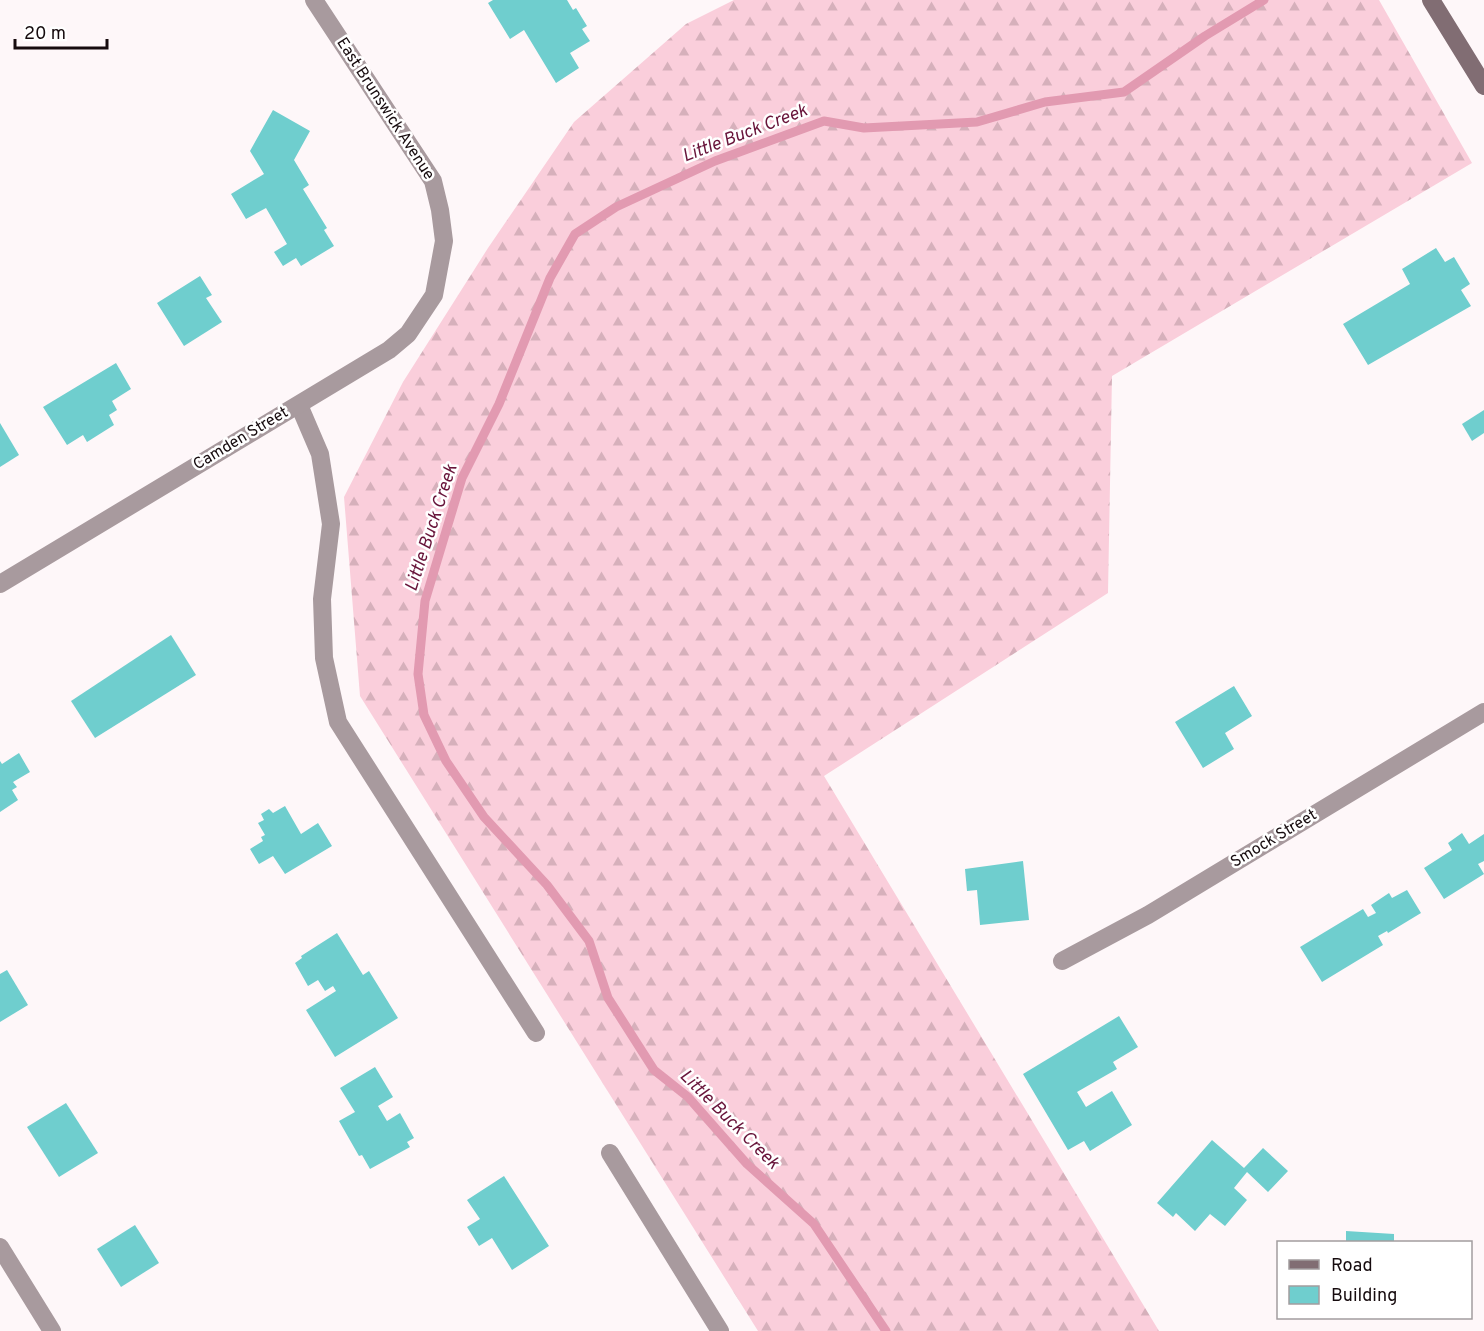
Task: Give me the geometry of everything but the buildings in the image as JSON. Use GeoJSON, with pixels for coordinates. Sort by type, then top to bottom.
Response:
{"type":"FeatureCollection","features":[{"type":"Feature","properties":{"kind":"main road"},"geometry":{"type":"LineString","coordinates":[[1431,0],[1484,86]]}},
{"type":"Feature","properties":{"kind":"street","name":"East Brunswick Avenue"},"geometry":{"type":"LineString","coordinates":[[314,0],[433,181],[444,241],[441,260]]}},
{"type":"Feature","properties":{"kind":"street","name":"Camden Street"},"geometry":{"type":"LineString","coordinates":[[0,584],[389,350],[408,334],[435,295],[441,260]]}},
{"type":"Feature","properties":{"kind":"street"},"geometry":{"type":"LineString","coordinates":[[298,405],[320,454],[331,524],[322,599],[324,658],[338,722],[536,1033]]}},
{"type":"Feature","properties":{"kind":"street","name":"Smock Street"},"geometry":{"type":"LineString","coordinates":[[1062,960],[1148,915],[1484,712]]}},
{"type":"Feature","properties":{"kind":"street"},"geometry":{"type":"LineString","coordinates":[[610,1153],[720,1331]]}},
{"type":"Feature","properties":{"kind":"street"},"geometry":{"type":"LineString","coordinates":[[0,1247],[52,1331]]}},
{"type":"Feature","properties":{"kind":"green space"},"geometry":{"type":"Polygon","coordinates":[[[734,0],[1379,0],[1472,163],[1112,376],[1108,593],[824,776],[1159,1331],[758,1331],[360,696],[344,497],[403,382],[488,248],[574,122],[686,24],[734,0]]]}},
{"type":"Feature","properties":{"kind":"waterway","name":"Little Buck Creek"},"geometry":{"type":"LineString","coordinates":[[886,1331],[814,1224],[747,1164],[688,1097],[654,1070],[608,998],[589,941],[547,885],[484,817],[446,761],[424,715],[418,674],[425,601],[462,478],[499,404],[550,278],[575,234],[616,207],[715,161],[824,121],[864,128],[977,122],[1045,102],[1124,92],[1205,36],[1264,0]]}}]}
